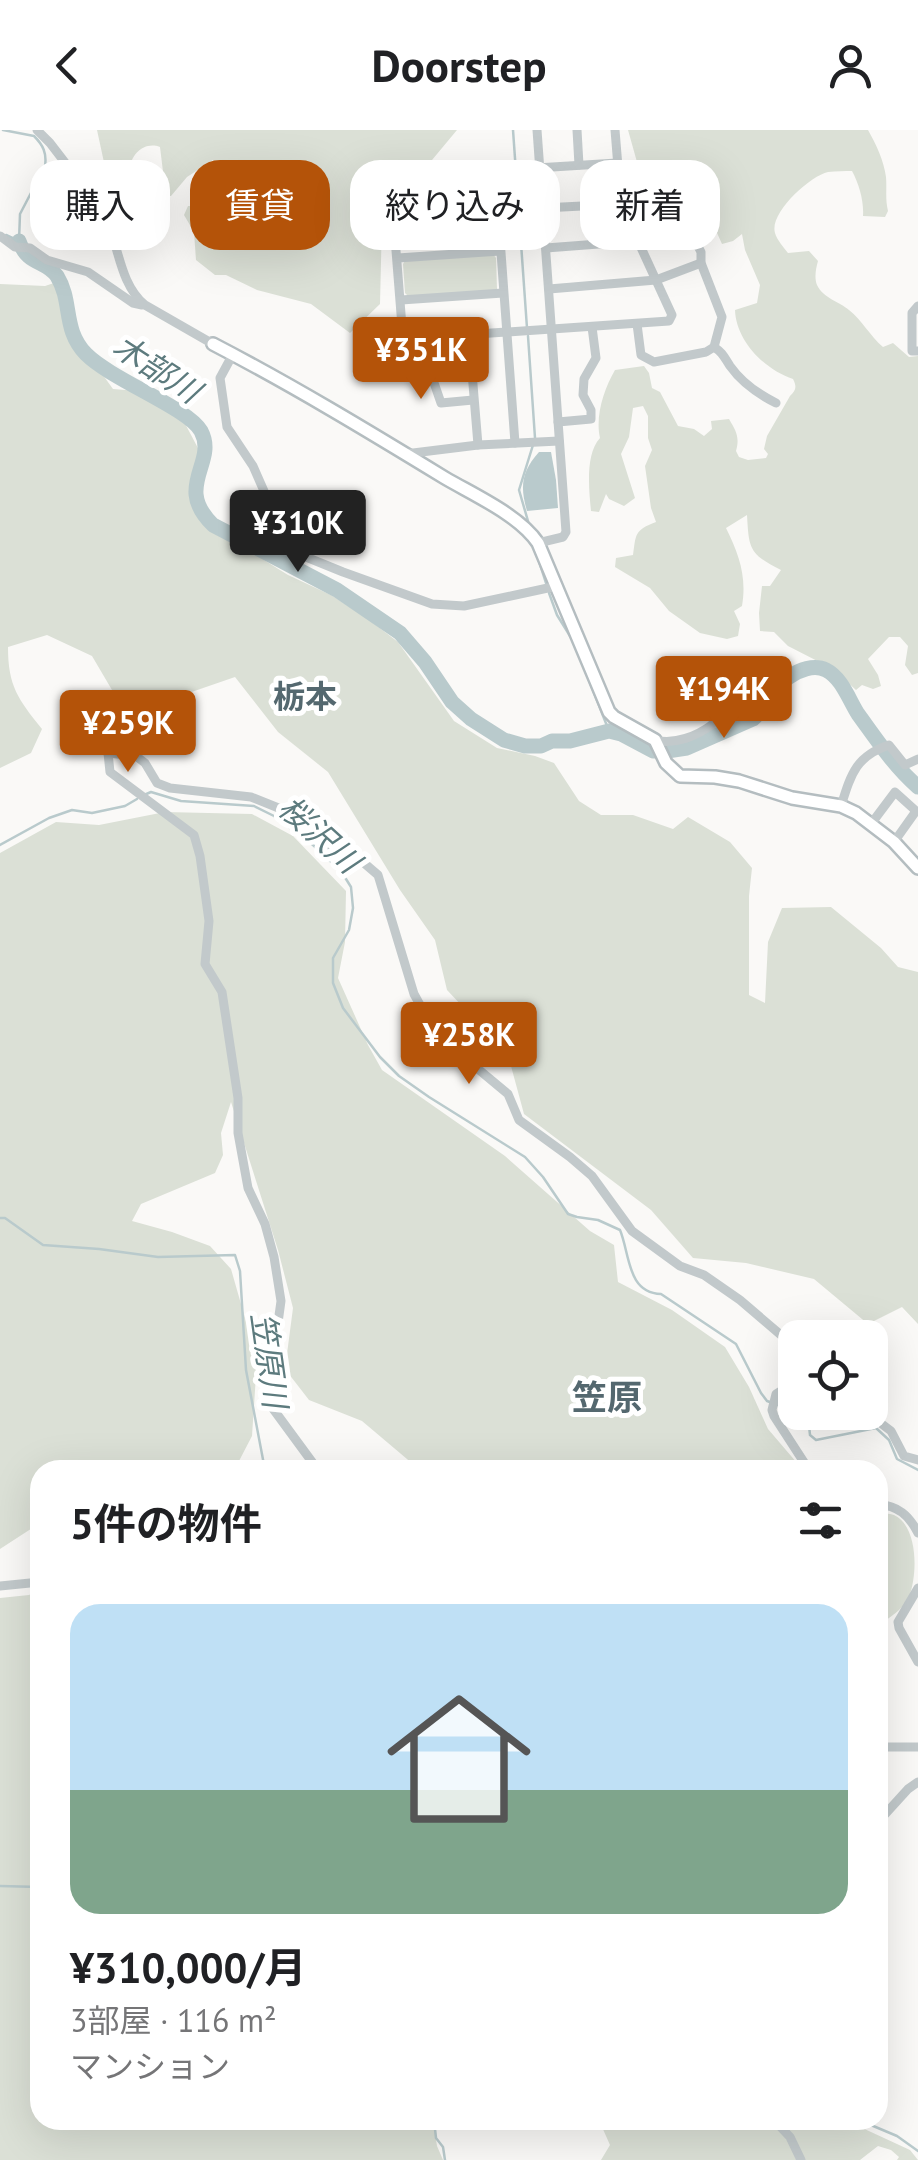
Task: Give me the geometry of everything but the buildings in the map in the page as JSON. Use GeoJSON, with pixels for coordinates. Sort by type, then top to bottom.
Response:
{"type":"FeatureCollection","features":[{"type":"Feature","properties":{"kind":"street"},"geometry":{"type":"LineString","coordinates":[[37,130],[103,212],[131,289],[145,305],[300,390],[522,525],[538,543],[614,717],[655,740],[692,736],[714,724],[716,665]]}},
{"type":"Feature","properties":{"kind":"street"},"geometry":{"type":"LineString","coordinates":[[537,130],[539,160]]}},
{"type":"Feature","properties":{"kind":"street"},"geometry":{"type":"LineString","coordinates":[[560,166],[579,165],[576,130]]}},
{"type":"Feature","properties":{"kind":"street"},"geometry":{"type":"LineString","coordinates":[[614,130],[616,160]]}},
{"type":"Feature","properties":{"kind":"street"},"geometry":{"type":"LineString","coordinates":[[0,236],[15,247],[30,248],[47,260],[88,272],[134,303],[145,305]]}},
{"type":"Feature","properties":{"kind":"street"},"geometry":{"type":"LineString","coordinates":[[397,250],[403,339],[668,321],[672,316],[642,250]]}},
{"type":"Feature","properties":{"kind":"street"},"geometry":{"type":"LineString","coordinates":[[538,543],[563,537],[566,532],[546,250]]}},
{"type":"Feature","properties":{"kind":"street"},"geometry":{"type":"LineString","coordinates":[[638,324],[641,355],[654,362],[714,348],[722,317],[701,263],[700,250]]}},
{"type":"Feature","properties":{"kind":"street"},"geometry":{"type":"LineString","coordinates":[[398,258],[500,251],[514,443]]}},
{"type":"Feature","properties":{"kind":"street"},"geometry":{"type":"LineString","coordinates":[[549,290],[656,280],[701,263]]}},
{"type":"Feature","properties":{"kind":"street"},"geometry":{"type":"LineString","coordinates":[[400,300],[503,293]]}},
{"type":"Feature","properties":{"kind":"street"},"geometry":{"type":"LineString","coordinates":[[918,306],[912,312],[912,351],[918,351]]}},
{"type":"Feature","properties":{"kind":"street"},"geometry":{"type":"LineString","coordinates":[[558,422],[591,419],[583,394],[584,379],[596,358],[592,327]]}},
{"type":"Feature","properties":{"kind":"street"},"geometry":{"type":"LineString","coordinates":[[469,336],[478,445]]}},
{"type":"Feature","properties":{"kind":"street"},"geometry":{"type":"LineString","coordinates":[[430,338],[432,377],[442,402],[473,400]]}},
{"type":"Feature","properties":{"kind":"street"},"geometry":{"type":"LineString","coordinates":[[714,348],[723,353],[757,394],[776,403]]}},
{"type":"Feature","properties":{"kind":"street"},"geometry":{"type":"LineString","coordinates":[[233,354],[220,378],[224,418],[272,507],[268,535],[271,539],[344,572],[450,607],[557,586]]}},
{"type":"Feature","properties":{"kind":"street"},"geometry":{"type":"LineString","coordinates":[[405,454],[559,440]]}},
{"type":"Feature","properties":{"kind":"street"},"geometry":{"type":"LineString","coordinates":[[76,721],[108,754],[110,772],[194,834],[209,921],[205,964],[222,992],[225,1005],[238,1098],[238,1133],[248,1188],[265,1224],[281,1301],[269,1388],[271,1406],[311,1460]]}},
{"type":"Feature","properties":{"kind":"street"},"geometry":{"type":"LineString","coordinates":[[655,740],[666,763],[680,776],[727,779],[792,798],[841,806],[894,842],[918,868]]}},
{"type":"Feature","properties":{"kind":"street"},"geometry":{"type":"LineString","coordinates":[[841,806],[851,776],[871,751],[889,744],[904,766],[918,759]]}},
{"type":"Feature","properties":{"kind":"street"},"geometry":{"type":"LineString","coordinates":[[108,754],[136,756],[158,783],[170,788],[264,801],[286,812],[331,847],[364,862],[378,875],[414,994],[436,1034],[508,1094],[519,1120],[592,1176],[632,1231],[680,1266],[704,1274],[778,1331]]}},
{"type":"Feature","properties":{"kind":"street"},"geometry":{"type":"LineString","coordinates":[[871,824],[894,792],[916,811],[894,842]]}},
{"type":"Feature","properties":{"kind":"street"},"geometry":{"type":"LineString","coordinates":[[888,1429],[904,1456],[918,1460]]}},
{"type":"Feature","properties":{"kind":"street"},"geometry":{"type":"LineString","coordinates":[[787,1430],[803,1460]]}},
{"type":"Feature","properties":{"kind":"street"},"geometry":{"type":"LineString","coordinates":[[888,1505],[902,1510],[918,1533]]}},
{"type":"Feature","properties":{"kind":"street"},"geometry":{"type":"LineString","coordinates":[[0,1586],[30,1583]]}},
{"type":"Feature","properties":{"kind":"street"},"geometry":{"type":"LineString","coordinates":[[918,1588],[898,1622],[918,1662]]}},
{"type":"Feature","properties":{"kind":"street"},"geometry":{"type":"LineString","coordinates":[[888,1747],[918,1747]]}},
{"type":"Feature","properties":{"kind":"street"},"geometry":{"type":"LineString","coordinates":[[888,1811],[918,1782]]}},
{"type":"Feature","properties":{"kind":"street"},"geometry":{"type":"LineString","coordinates":[[783,2130],[801,2160]]}},
{"type":"Feature","properties":{"kind":"shaded area"},"geometry":{"type":"Polygon","coordinates":[[[97,130],[457,130],[432,160],[350,160],[350,250],[381,250],[380,304],[350,333],[311,304],[257,290],[226,275],[215,275],[196,260],[195,250],[330,250],[330,160],[190,160],[190,175],[170,196],[170,160],[162,160],[160,147],[144,147],[133,160],[103,160],[97,130]]]}},
{"type":"Feature","properties":{"kind":"shaded area"},"geometry":{"type":"Polygon","coordinates":[[[628,130],[868,130],[871,135],[885,171],[885,217],[863,216],[861,193],[852,171],[828,172],[792,196],[778,216],[775,233],[788,253],[809,251],[818,261],[816,279],[820,289],[854,314],[883,347],[893,343],[909,357],[918,356],[918,673],[912,675],[905,665],[908,646],[900,637],[889,637],[868,659],[881,686],[873,689],[862,685],[856,690],[833,669],[788,646],[774,632],[760,631],[762,586],[770,586],[781,570],[753,549],[747,515],[726,528],[743,575],[742,606],[734,611],[740,624],[738,636],[727,639],[700,633],[669,611],[650,588],[615,567],[616,558],[633,555],[640,531],[656,522],[645,466],[652,450],[643,406],[633,408],[629,437],[621,454],[635,498],[624,506],[606,494],[599,512],[591,511],[590,463],[600,438],[602,403],[615,370],[644,366],[652,388],[660,392],[678,426],[704,436],[712,429],[711,421],[729,419],[737,434],[736,451],[748,460],[766,458],[767,436],[795,390],[793,379],[772,369],[754,353],[737,321],[735,310],[757,303],[760,285],[742,234],[722,244],[720,240],[720,160],[636,160],[628,130]]]}},
{"type":"Feature","properties":{"kind":"shaded area"},"geometry":{"type":"Polygon","coordinates":[[[190,206],[190,225],[184,215],[190,206]]]}},
{"type":"Feature","properties":{"kind":"shaded area"},"geometry":{"type":"Polygon","coordinates":[[[493,254],[497,290],[408,296],[405,293],[405,261],[493,254]]]}},
{"type":"Feature","properties":{"kind":"shaded area"},"geometry":{"type":"Polygon","coordinates":[[[54,283],[63,297],[81,351],[113,389],[138,391],[181,416],[204,466],[194,504],[207,528],[368,619],[398,642],[454,721],[497,748],[554,763],[579,801],[601,815],[633,815],[673,829],[688,817],[730,842],[752,868],[749,995],[765,1003],[768,942],[782,908],[831,907],[898,967],[918,972],[918,1324],[902,1307],[876,1320],[863,1320],[814,1279],[746,1263],[693,1258],[651,1210],[524,1114],[508,1055],[447,990],[435,940],[328,772],[278,732],[235,677],[151,706],[122,707],[92,656],[47,635],[8,647],[16,691],[42,729],[31,753],[0,768],[0,284],[54,283]]]}},
{"type":"Feature","properties":{"kind":"shaded area"},"geometry":{"type":"Polygon","coordinates":[[[539,452],[551,452],[558,508],[527,511],[524,480],[539,452]]]}},
{"type":"Feature","properties":{"kind":"shaded area"},"geometry":{"type":"Polygon","coordinates":[[[165,812],[252,814],[293,836],[346,891],[345,942],[338,978],[382,1070],[505,1156],[590,1231],[614,1245],[618,1282],[672,1310],[725,1347],[768,1429],[794,1460],[408,1460],[362,1421],[309,1400],[285,1369],[293,1308],[231,1102],[221,1133],[223,1155],[215,1173],[141,1204],[132,1221],[210,1246],[231,1269],[257,1360],[252,1436],[240,1460],[30,1460],[30,1530],[0,1549],[0,853],[56,822],[99,825],[165,812]]]}},
{"type":"Feature","properties":{"kind":"shaded area"},"geometry":{"type":"Polygon","coordinates":[[[888,1514],[908,1529],[914,1552],[909,1597],[888,1618],[888,1514]]]}},
{"type":"Feature","properties":{"kind":"shaded area"},"geometry":{"type":"Polygon","coordinates":[[[29,1595],[30,2130],[435,2130],[443,2160],[0,2160],[0,1598],[29,1595]]]}},
{"type":"Feature","properties":{"kind":"shaded area"},"geometry":{"type":"Polygon","coordinates":[[[603,2130],[867,2130],[910,2150],[918,2160],[897,2160],[899,2157],[891,2150],[878,2146],[860,2160],[601,2160],[610,2145],[603,2130]]]}},
{"type":"Feature","properties":{"kind":"waterway"},"geometry":{"type":"LineString","coordinates":[[3,130],[34,136],[45,157],[45,166],[20,214],[19,241],[6,235]]}},
{"type":"Feature","properties":{"kind":"waterway"},"geometry":{"type":"LineString","coordinates":[[513,130],[527,328]]}},
{"type":"Feature","properties":{"kind":"waterway","name":"木部川"},"geometry":{"type":"LineString","coordinates":[[19,241],[27,254],[57,276],[70,325],[86,354],[181,413],[201,431],[205,443],[197,498],[213,525],[337,590],[400,633],[452,702],[504,740],[541,746],[609,731],[653,751],[687,748],[753,719],[784,681],[802,670],[817,668],[836,678],[879,743],[918,787]]}},
{"type":"Feature","properties":{"kind":"waterway"},"geometry":{"type":"LineString","coordinates":[[528,336],[535,438]]}},
{"type":"Feature","properties":{"kind":"waterway"},"geometry":{"type":"LineString","coordinates":[[530,528],[519,490],[533,445]]}},
{"type":"Feature","properties":{"kind":"waterway"},"geometry":{"type":"LineString","coordinates":[[537,555],[547,586]]}},
{"type":"Feature","properties":{"kind":"waterway"},"geometry":{"type":"LineString","coordinates":[[549,593],[575,644]]}},
{"type":"Feature","properties":{"kind":"waterway"},"geometry":{"type":"LineString","coordinates":[[587,675],[609,731]]}},
{"type":"Feature","properties":{"kind":"waterway","name":"桜沢川"},"geometry":{"type":"LineString","coordinates":[[144,795],[151,792],[181,801],[254,806],[313,845],[341,871],[351,887],[353,908],[349,930],[333,958],[333,983],[343,1008],[380,1057],[429,1097],[525,1157],[568,1214],[598,1220],[620,1230],[632,1271],[642,1287],[661,1294],[736,1344],[761,1393],[767,1401],[778,1405]]}},
{"type":"Feature","properties":{"kind":"waterway","name":"桜沢川"},"geometry":{"type":"LineString","coordinates":[[0,845],[72,810],[92,813],[125,806],[137,799]]}},
{"type":"Feature","properties":{"kind":"waterway"},"geometry":{"type":"LineString","coordinates":[[0,1218],[43,1245],[158,1257],[235,1255],[240,1271],[246,1370],[263,1460]]}},
{"type":"Feature","properties":{"kind":"waterway","name":"桜沢川"},"geometry":{"type":"LineString","coordinates":[[809,1430],[816,1440],[866,1430]]}},
{"type":"Feature","properties":{"kind":"waterway","name":"桜沢川"},"geometry":{"type":"LineString","coordinates":[[878,1430],[889,1440],[897,1459],[918,1470]]}},
{"type":"Feature","properties":{"kind":"waterway"},"geometry":{"type":"LineString","coordinates":[[0,1886],[30,1887]]}},
{"type":"Feature","properties":{"kind":"waterway"},"geometry":{"type":"LineString","coordinates":[[435,2130],[445,2160]]}},
{"type":"Feature","properties":{"kind":"waterway","name":"笠原川"},"geometry":{"type":"LineString","coordinates":[[883,2130],[918,2151]]}},
{"type":"Feature","properties":{"kind":"district","name":"栃本"},"geometry":{"type":"Point","coordinates":[305,696]}},
{"type":"Feature","properties":{"kind":"district","name":"笠原"},"geometry":{"type":"Point","coordinates":[607,1397]}}]}
